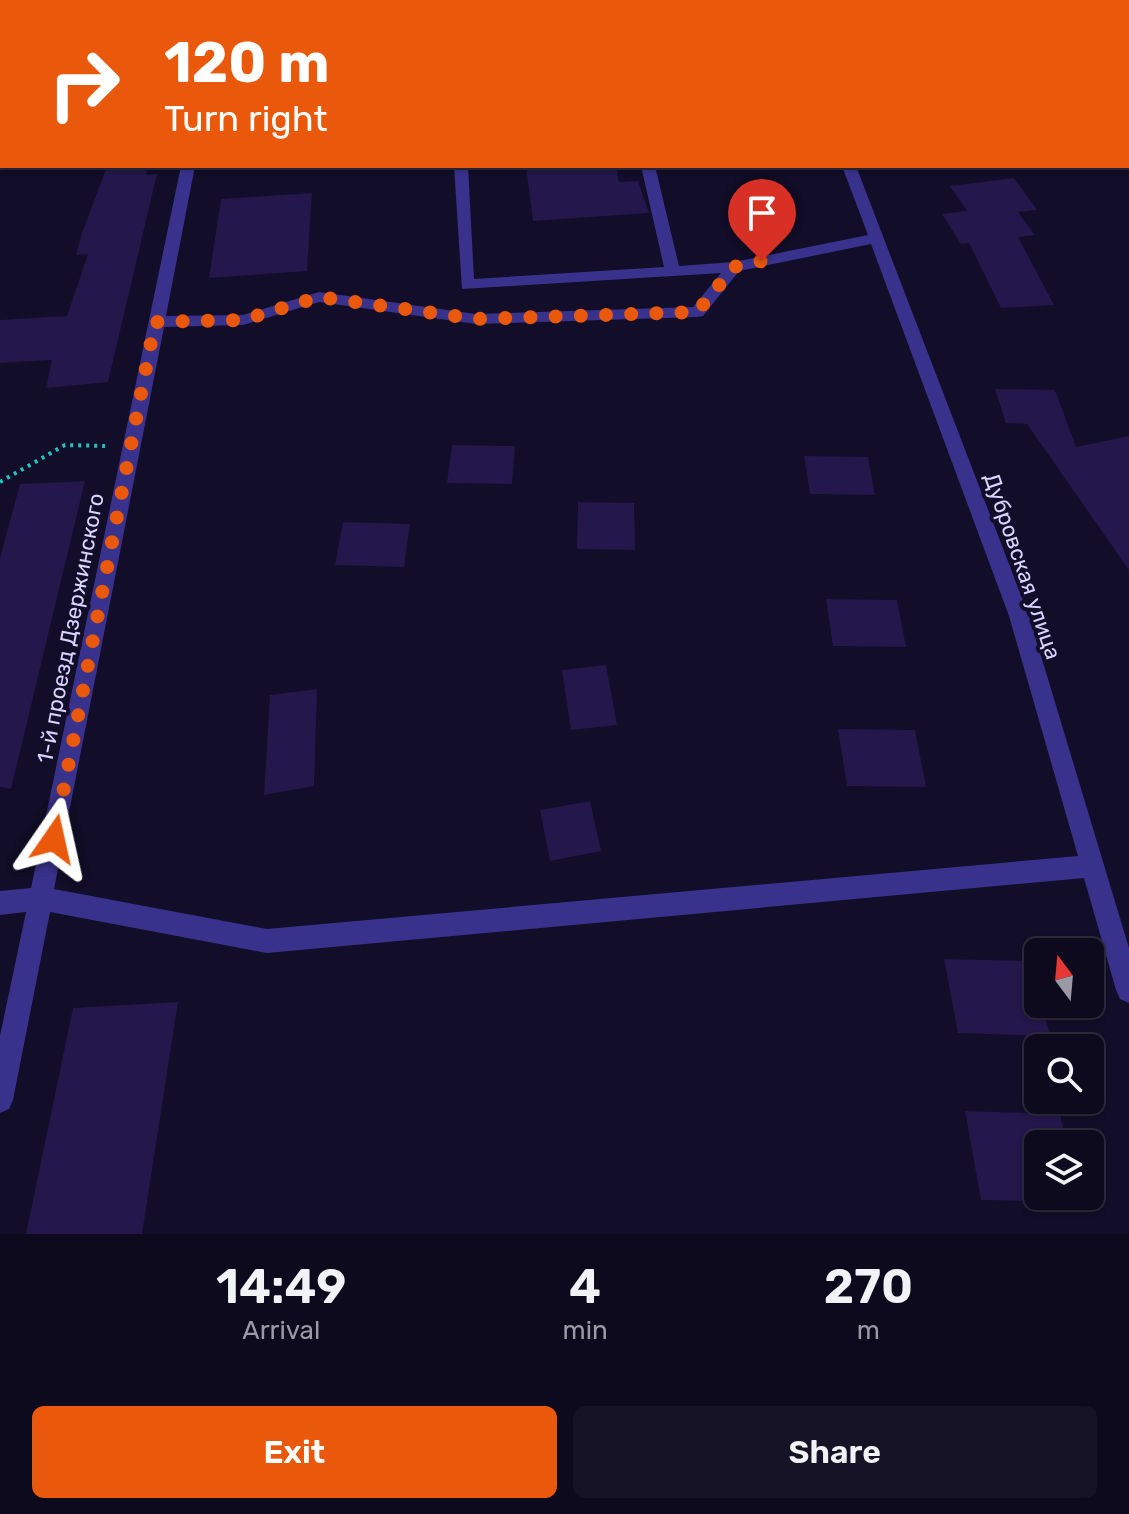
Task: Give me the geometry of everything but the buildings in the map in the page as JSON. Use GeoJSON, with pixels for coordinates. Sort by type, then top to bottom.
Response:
{"type":"FeatureCollection","features":[{"type":"Feature","properties":{"kind":"street","name":"1-й проезд Дзержинского"},"geometry":{"type":"LineString","coordinates":[[0,1100],[188,168]]}},
{"type":"Feature","properties":{"kind":"street"},"geometry":{"type":"LineString","coordinates":[[461,168],[467,285],[734,267],[876,238]]}},
{"type":"Feature","properties":{"kind":"street"},"geometry":{"type":"LineString","coordinates":[[648,168],[673,272]]}},
{"type":"Feature","properties":{"kind":"street","name":"Дубровская улица"},"geometry":{"type":"LineString","coordinates":[[850,168],[1019,616],[1129,990]]}},
{"type":"Feature","properties":{"kind":"street"},"geometry":{"type":"LineString","coordinates":[[155,322],[243,320],[319,297],[476,319],[697,312],[734,267]]}},
{"type":"Feature","properties":{"kind":"street"},"geometry":{"type":"LineString","coordinates":[[0,903],[42,899],[267,941],[1092,866]]}},
{"type":"Feature","properties":{"kind":"path"},"geometry":{"type":"LineString","coordinates":[[0,482],[65,445],[130,446]]}},
{"type":"Feature","properties":{"kind":"route"},"geometry":{"type":"LineString","coordinates":[[54,839],[155,322],[243,320],[319,297],[476,319],[697,312],[734,267],[762,261]]}}]}
